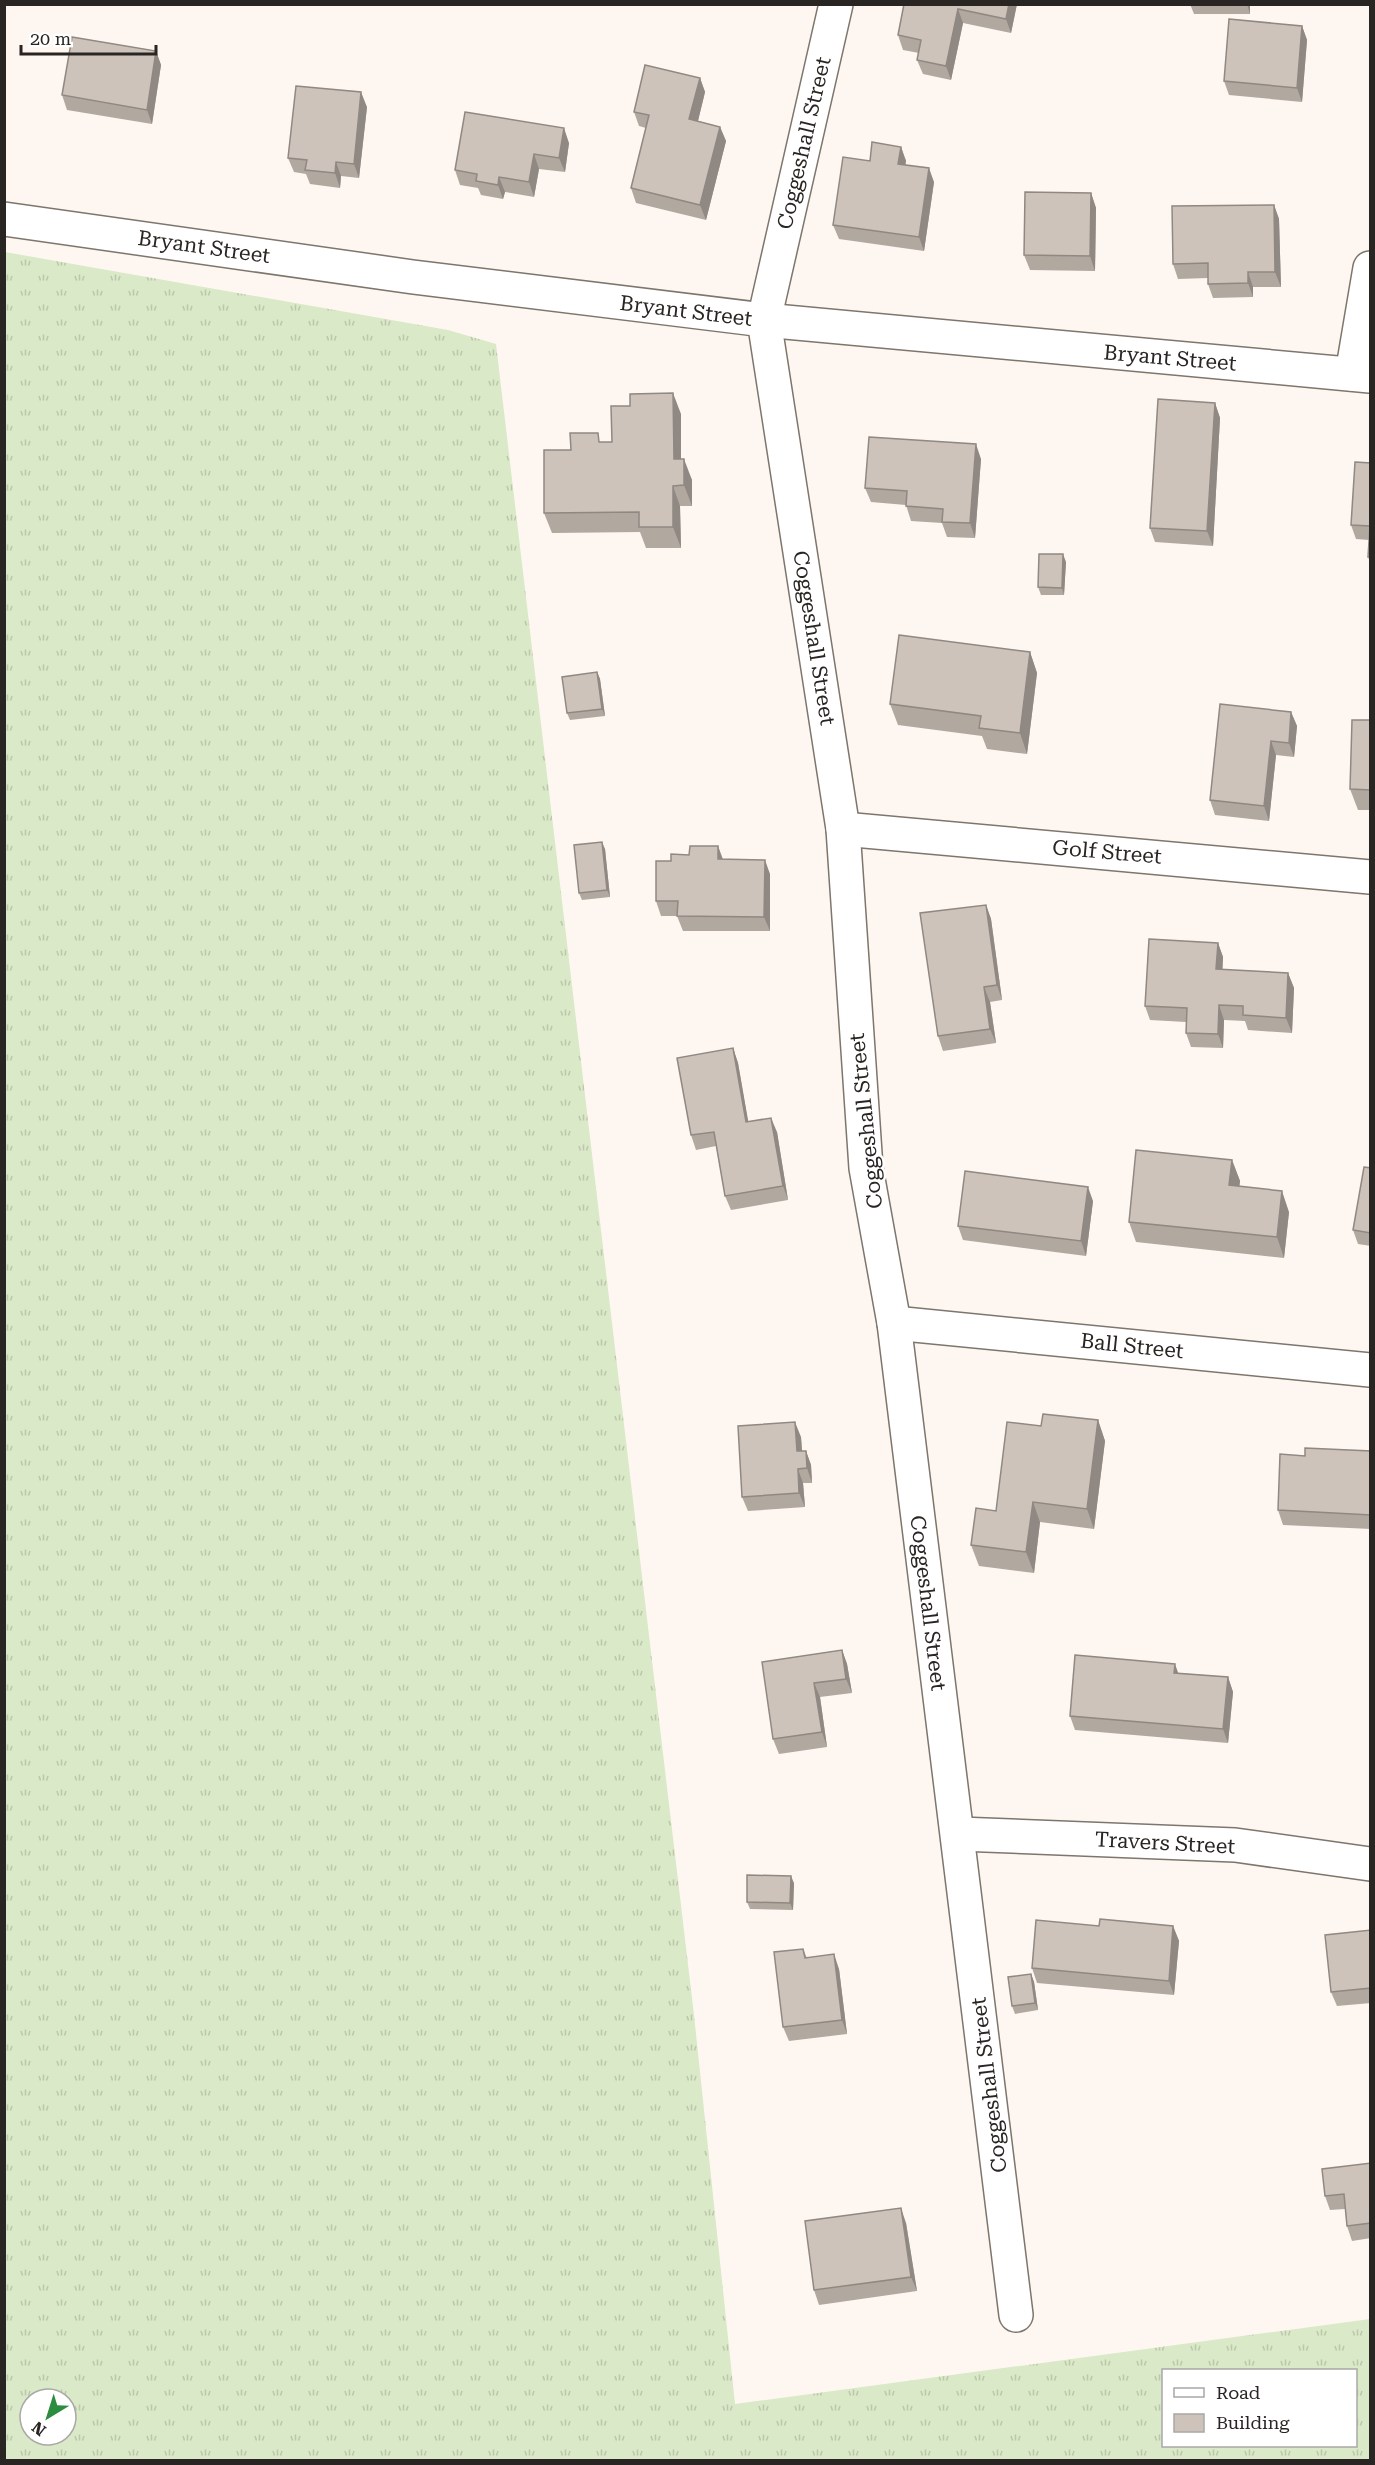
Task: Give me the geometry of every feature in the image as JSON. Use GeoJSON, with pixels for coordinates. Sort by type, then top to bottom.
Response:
{"type":"FeatureCollection","features":[{"type":"Feature","properties":{"kind":"street","name":"Coggeshall Street"},"geometry":{"type":"LineString","coordinates":[[836,4],[764,320],[843,829],[866,1168],[894,1323],[928,1605],[959,1834],[1016,2315]]}},
{"type":"Feature","properties":{"kind":"street","name":"Bryant Street"},"geometry":{"type":"LineString","coordinates":[[4,219],[413,277],[764,320],[1361,375]]}},
{"type":"Feature","properties":{"kind":"street"},"geometry":{"type":"LineString","coordinates":[[1361,375],[1371,267]]}},
{"type":"Feature","properties":{"kind":"street","name":"Golf Street"},"geometry":{"type":"LineString","coordinates":[[843,829],[1371,877]]}},
{"type":"Feature","properties":{"kind":"street","name":"Ball Street"},"geometry":{"type":"LineString","coordinates":[[894,1323],[1371,1370]]}},
{"type":"Feature","properties":{"kind":"street","name":"Travers Street"},"geometry":{"type":"LineString","coordinates":[[959,1834],[1235,1845],[1371,1864]]}},
{"type":"Feature","properties":{"kind":"green space"},"geometry":{"type":"Polygon","coordinates":[[[5,252],[448,330],[496,344],[694,2015],[735,2404],[1370,2319],[1370,2460],[5,2460],[5,252]]]}},
{"type":"Feature","properties":{"kind":"building"},"geometry":{"type":"Polygon","coordinates":[[[904,4],[1009,4],[1006,19],[958,9],[946,66],[917,60],[921,40],[898,35],[904,4]]]}},
{"type":"Feature","properties":{"kind":"building"},"geometry":{"type":"Polygon","coordinates":[[[1229,19],[1302,26],[1297,88],[1224,81],[1229,19]]]}},
{"type":"Feature","properties":{"kind":"building"},"geometry":{"type":"Polygon","coordinates":[[[72,37],[156,51],[147,110],[62,95],[72,37]]]}},
{"type":"Feature","properties":{"kind":"building"},"geometry":{"type":"Polygon","coordinates":[[[645,65],[700,78],[689,119],[720,127],[700,205],[631,188],[649,115],[634,112],[645,65]]]}},
{"type":"Feature","properties":{"kind":"building"},"geometry":{"type":"Polygon","coordinates":[[[296,86],[361,92],[354,164],[336,162],[335,173],[305,170],[307,160],[288,158],[296,86]]]}},
{"type":"Feature","properties":{"kind":"building"},"geometry":{"type":"Polygon","coordinates":[[[465,112],[564,128],[559,158],[534,154],[529,182],[499,177],[498,185],[476,181],[477,174],[455,170],[465,112]]]}},
{"type":"Feature","properties":{"kind":"building"},"geometry":{"type":"Polygon","coordinates":[[[872,142],[901,147],[898,164],[929,168],[919,237],[833,225],[843,157],[870,161],[872,142]]]}},
{"type":"Feature","properties":{"kind":"building"},"geometry":{"type":"Polygon","coordinates":[[[1025,192],[1091,193],[1090,256],[1024,255],[1025,192]]]}},
{"type":"Feature","properties":{"kind":"building"},"geometry":{"type":"Polygon","coordinates":[[[1274,205],[1275,272],[1248,272],[1248,283],[1208,284],[1208,263],[1173,264],[1172,206],[1274,205]]]}},
{"type":"Feature","properties":{"kind":"building"},"geometry":{"type":"Polygon","coordinates":[[[673,393],[674,459],[684,459],[684,485],[673,486],[673,527],[639,527],[639,512],[544,513],[544,450],[571,450],[570,433],[598,433],[599,442],[612,442],[611,406],[630,406],[630,394],[673,393]]]}},
{"type":"Feature","properties":{"kind":"building"},"geometry":{"type":"Polygon","coordinates":[[[1158,399],[1215,403],[1207,531],[1150,528],[1158,399]]]}},
{"type":"Feature","properties":{"kind":"building"},"geometry":{"type":"Polygon","coordinates":[[[869,437],[976,444],[970,523],[942,522],[943,509],[906,506],[907,491],[865,488],[869,437]]]}},
{"type":"Feature","properties":{"kind":"building"},"geometry":{"type":"Polygon","coordinates":[[[1355,462],[1371,463],[1371,557],[1368,557],[1370,526],[1351,525],[1355,462]]]}},
{"type":"Feature","properties":{"kind":"building"},"geometry":{"type":"Polygon","coordinates":[[[1039,554],[1063,554],[1062,588],[1038,587],[1039,554]]]}},
{"type":"Feature","properties":{"kind":"building"},"geometry":{"type":"Polygon","coordinates":[[[899,635],[1030,652],[1020,733],[979,728],[981,716],[890,704],[899,635]]]}},
{"type":"Feature","properties":{"kind":"building"},"geometry":{"type":"Polygon","coordinates":[[[597,672],[602,709],[567,713],[562,677],[597,672]]]}},
{"type":"Feature","properties":{"kind":"building"},"geometry":{"type":"Polygon","coordinates":[[[1220,704],[1291,712],[1289,743],[1271,741],[1264,806],[1210,800],[1220,704]]]}},
{"type":"Feature","properties":{"kind":"building"},"geometry":{"type":"Polygon","coordinates":[[[1352,720],[1371,720],[1371,790],[1350,789],[1352,720]]]}},
{"type":"Feature","properties":{"kind":"building"},"geometry":{"type":"Polygon","coordinates":[[[602,842],[607,890],[579,893],[574,845],[602,842]]]}},
{"type":"Feature","properties":{"kind":"building"},"geometry":{"type":"Polygon","coordinates":[[[690,846],[718,846],[718,859],[765,860],[764,917],[677,916],[678,901],[656,901],[656,861],[671,861],[671,854],[689,855],[690,846]]]}},
{"type":"Feature","properties":{"kind":"building"},"geometry":{"type":"Polygon","coordinates":[[[986,905],[997,985],[984,987],[990,1029],[938,1036],[920,913],[986,905]]]}},
{"type":"Feature","properties":{"kind":"building"},"geometry":{"type":"Polygon","coordinates":[[[1149,939],[1218,943],[1216,969],[1288,973],[1286,1018],[1243,1015],[1243,1006],[1219,1005],[1218,1034],[1186,1033],[1187,1008],[1145,1006],[1149,939]]]}},
{"type":"Feature","properties":{"kind":"building"},"geometry":{"type":"Polygon","coordinates":[[[733,1048],[746,1122],[771,1118],[783,1186],[725,1196],[714,1132],[691,1135],[677,1058],[733,1048]]]}},
{"type":"Feature","properties":{"kind":"building"},"geometry":{"type":"Polygon","coordinates":[[[1136,1150],[1232,1160],[1229,1185],[1282,1191],[1277,1237],[1129,1222],[1136,1150]]]}},
{"type":"Feature","properties":{"kind":"building"},"geometry":{"type":"Polygon","coordinates":[[[1364,1167],[1371,1168],[1371,1233],[1353,1230],[1364,1167]]]}},
{"type":"Feature","properties":{"kind":"building"},"geometry":{"type":"Polygon","coordinates":[[[965,1171],[1088,1187],[1081,1241],[958,1226],[965,1171]]]}},
{"type":"Feature","properties":{"kind":"building"},"geometry":{"type":"Polygon","coordinates":[[[1043,1414],[1098,1420],[1087,1509],[1033,1502],[1026,1552],[971,1545],[976,1508],[996,1511],[1007,1422],[1041,1426],[1043,1414]]]}},
{"type":"Feature","properties":{"kind":"building"},"geometry":{"type":"Polygon","coordinates":[[[795,1422],[797,1451],[806,1451],[807,1468],[798,1469],[799,1493],[742,1497],[738,1426],[795,1422]]]}},
{"type":"Feature","properties":{"kind":"building"},"geometry":{"type":"Polygon","coordinates":[[[1305,1448],[1371,1451],[1371,1515],[1278,1510],[1280,1454],[1305,1456],[1305,1448]]]}},
{"type":"Feature","properties":{"kind":"building"},"geometry":{"type":"Polygon","coordinates":[[[842,1650],[846,1679],[814,1683],[822,1732],[773,1739],[762,1662],[842,1650]]]}},
{"type":"Feature","properties":{"kind":"building"},"geometry":{"type":"Polygon","coordinates":[[[1075,1655],[1175,1664],[1174,1673],[1228,1677],[1223,1729],[1070,1716],[1075,1655]]]}},
{"type":"Feature","properties":{"kind":"building"},"geometry":{"type":"Polygon","coordinates":[[[747,1875],[791,1876],[790,1903],[747,1902],[747,1875]]]}},
{"type":"Feature","properties":{"kind":"building"},"geometry":{"type":"Polygon","coordinates":[[[1100,1919],[1173,1926],[1169,1981],[1032,1968],[1036,1920],[1099,1926],[1100,1919]]]}},
{"type":"Feature","properties":{"kind":"building"},"geometry":{"type":"Polygon","coordinates":[[[1371,1930],[1371,1988],[1331,1992],[1325,1935],[1371,1930]]]}},
{"type":"Feature","properties":{"kind":"building"},"geometry":{"type":"Polygon","coordinates":[[[803,1949],[805,1958],[834,1954],[842,2020],[783,2027],[774,1952],[803,1949]]]}},
{"type":"Feature","properties":{"kind":"building"},"geometry":{"type":"Polygon","coordinates":[[[1031,1974],[1035,2003],[1012,2006],[1008,1977],[1031,1974]]]}},
{"type":"Feature","properties":{"kind":"building"},"geometry":{"type":"Polygon","coordinates":[[[1371,2163],[1371,2223],[1347,2226],[1344,2194],[1325,2196],[1322,2169],[1371,2163]]]}},
{"type":"Feature","properties":{"kind":"building"},"geometry":{"type":"Polygon","coordinates":[[[901,2208],[911,2277],[814,2290],[805,2221],[901,2208]]]}}]}
